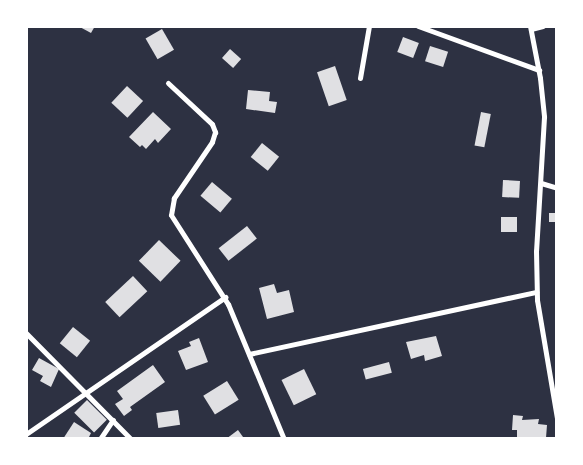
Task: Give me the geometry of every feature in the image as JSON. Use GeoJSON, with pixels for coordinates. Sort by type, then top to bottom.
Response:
{"type":"FeatureCollection","features":[{"type":"Feature","properties":{"kind":"street"},"geometry":{"type":"LineString","coordinates":[[360,78],[369,26]]}},
{"type":"Feature","properties":{"kind":"street"},"geometry":{"type":"LineString","coordinates":[[418,26],[538,70]]}},
{"type":"Feature","properties":{"kind":"street"},"geometry":{"type":"LineString","coordinates":[[543,26],[530,28],[544,117],[536,292],[539,322],[557,418]]}},
{"type":"Feature","properties":{"kind":"street"},"geometry":{"type":"LineString","coordinates":[[168,83],[214,129],[212,142],[174,198],[171,212],[173,220],[225,297],[284,439]]}},
{"type":"Feature","properties":{"kind":"street"},"geometry":{"type":"LineString","coordinates":[[541,183],[557,188]]}},
{"type":"Feature","properties":{"kind":"street"},"geometry":{"type":"LineString","coordinates":[[249,354],[536,292]]}},
{"type":"Feature","properties":{"kind":"street"},"geometry":{"type":"LineString","coordinates":[[26,434],[225,297]]}},
{"type":"Feature","properties":{"kind":"street"},"geometry":{"type":"LineString","coordinates":[[26,333],[131,439]]}},
{"type":"Feature","properties":{"kind":"street"},"geometry":{"type":"LineString","coordinates":[[100,439],[113,420]]}},
{"type":"Feature","properties":{"kind":"building"},"geometry":{"type":"Polygon","coordinates":[[[78,26],[95,26],[91,33],[78,26]]]}},
{"type":"Feature","properties":{"kind":"building"},"geometry":{"type":"Polygon","coordinates":[[[162,29],[174,50],[158,59],[146,38],[162,29]]]}},
{"type":"Feature","properties":{"kind":"building"},"geometry":{"type":"Polygon","coordinates":[[[403,37],[419,43],[413,58],[397,52],[403,37]]]}},
{"type":"Feature","properties":{"kind":"building"},"geometry":{"type":"Polygon","coordinates":[[[430,46],[448,52],[443,67],[425,61],[430,46]]]}},
{"type":"Feature","properties":{"kind":"building"},"geometry":{"type":"Polygon","coordinates":[[[230,49],[241,59],[233,68],[222,58],[230,49]]]}},
{"type":"Feature","properties":{"kind":"building"},"geometry":{"type":"Polygon","coordinates":[[[335,66],[347,100],[329,106],[317,72],[335,66]]]}},
{"type":"Feature","properties":{"kind":"building"},"geometry":{"type":"Polygon","coordinates":[[[127,86],[143,101],[127,118],[111,103],[127,86]]]}},
{"type":"Feature","properties":{"kind":"building"},"geometry":{"type":"Polygon","coordinates":[[[248,90],[270,92],[269,101],[277,102],[275,113],[246,109],[248,90]]]}},
{"type":"Feature","properties":{"kind":"building"},"geometry":{"type":"Polygon","coordinates":[[[153,112],[171,129],[158,143],[155,139],[146,149],[142,145],[140,147],[129,137],[153,112]]]}},
{"type":"Feature","properties":{"kind":"building"},"geometry":{"type":"Polygon","coordinates":[[[481,112],[491,114],[484,147],[475,145],[481,112]]]}},
{"type":"Feature","properties":{"kind":"building"},"geometry":{"type":"Polygon","coordinates":[[[262,143],[279,157],[268,171],[251,157],[262,143]]]}},
{"type":"Feature","properties":{"kind":"building"},"geometry":{"type":"Polygon","coordinates":[[[503,180],[520,181],[519,198],[502,197],[503,180]]]}},
{"type":"Feature","properties":{"kind":"building"},"geometry":{"type":"Polygon","coordinates":[[[212,182],[232,199],[220,213],[200,196],[212,182]]]}},
{"type":"Feature","properties":{"kind":"building"},"geometry":{"type":"Polygon","coordinates":[[[549,213],[556,213],[556,222],[549,222],[549,213]]]}},
{"type":"Feature","properties":{"kind":"building"},"geometry":{"type":"Polygon","coordinates":[[[501,217],[517,217],[517,232],[501,232],[501,217]]]}},
{"type":"Feature","properties":{"kind":"building"},"geometry":{"type":"Polygon","coordinates":[[[247,226],[257,239],[228,261],[219,248],[247,226]]]}},
{"type":"Feature","properties":{"kind":"building"},"geometry":{"type":"Polygon","coordinates":[[[159,240],[181,261],[160,282],[139,261],[159,240]]]}},
{"type":"Feature","properties":{"kind":"building"},"geometry":{"type":"Polygon","coordinates":[[[133,276],[147,291],[120,317],[105,302],[133,276]]]}},
{"type":"Feature","properties":{"kind":"building"},"geometry":{"type":"Polygon","coordinates":[[[274,284],[277,293],[289,290],[294,312],[267,319],[259,288],[274,284]]]}},
{"type":"Feature","properties":{"kind":"building"},"geometry":{"type":"Polygon","coordinates":[[[73,327],[90,341],[77,357],[60,343],[73,327]]]}},
{"type":"Feature","properties":{"kind":"building"},"geometry":{"type":"Polygon","coordinates":[[[436,336],[442,356],[425,361],[424,355],[411,359],[406,342],[436,336]]]}},
{"type":"Feature","properties":{"kind":"building"},"geometry":{"type":"Polygon","coordinates":[[[199,338],[208,362],[186,370],[178,351],[191,346],[189,342],[199,338]]]}},
{"type":"Feature","properties":{"kind":"building"},"geometry":{"type":"Polygon","coordinates":[[[39,358],[59,369],[51,387],[40,381],[43,376],[32,370],[39,358]]]}},
{"type":"Feature","properties":{"kind":"building"},"geometry":{"type":"Polygon","coordinates":[[[389,362],[392,373],[366,380],[363,369],[389,362]]]}},
{"type":"Feature","properties":{"kind":"building"},"geometry":{"type":"Polygon","coordinates":[[[153,365],[165,382],[130,407],[132,410],[124,416],[115,404],[123,399],[117,391],[153,365]]]}},
{"type":"Feature","properties":{"kind":"building"},"geometry":{"type":"Polygon","coordinates":[[[304,369],[316,394],[294,405],[282,380],[304,369]]]}},
{"type":"Feature","properties":{"kind":"building"},"geometry":{"type":"Polygon","coordinates":[[[227,381],[239,400],[215,414],[203,396],[227,381]]]}},
{"type":"Feature","properties":{"kind":"building"},"geometry":{"type":"Polygon","coordinates":[[[87,400],[107,420],[94,433],[74,413],[87,400]]]}},
{"type":"Feature","properties":{"kind":"building"},"geometry":{"type":"Polygon","coordinates":[[[178,410],[180,425],[158,428],[156,413],[178,410]]]}},
{"type":"Feature","properties":{"kind":"building"},"geometry":{"type":"Polygon","coordinates":[[[513,415],[523,416],[522,420],[539,419],[538,424],[547,425],[546,438],[517,439],[517,430],[512,430],[513,415]]]}},
{"type":"Feature","properties":{"kind":"building"},"geometry":{"type":"Polygon","coordinates":[[[74,422],[91,433],[88,439],[63,439],[74,422]]]}},
{"type":"Feature","properties":{"kind":"building"},"geometry":{"type":"Polygon","coordinates":[[[238,430],[243,437],[226,439],[238,430]]]}}]}
